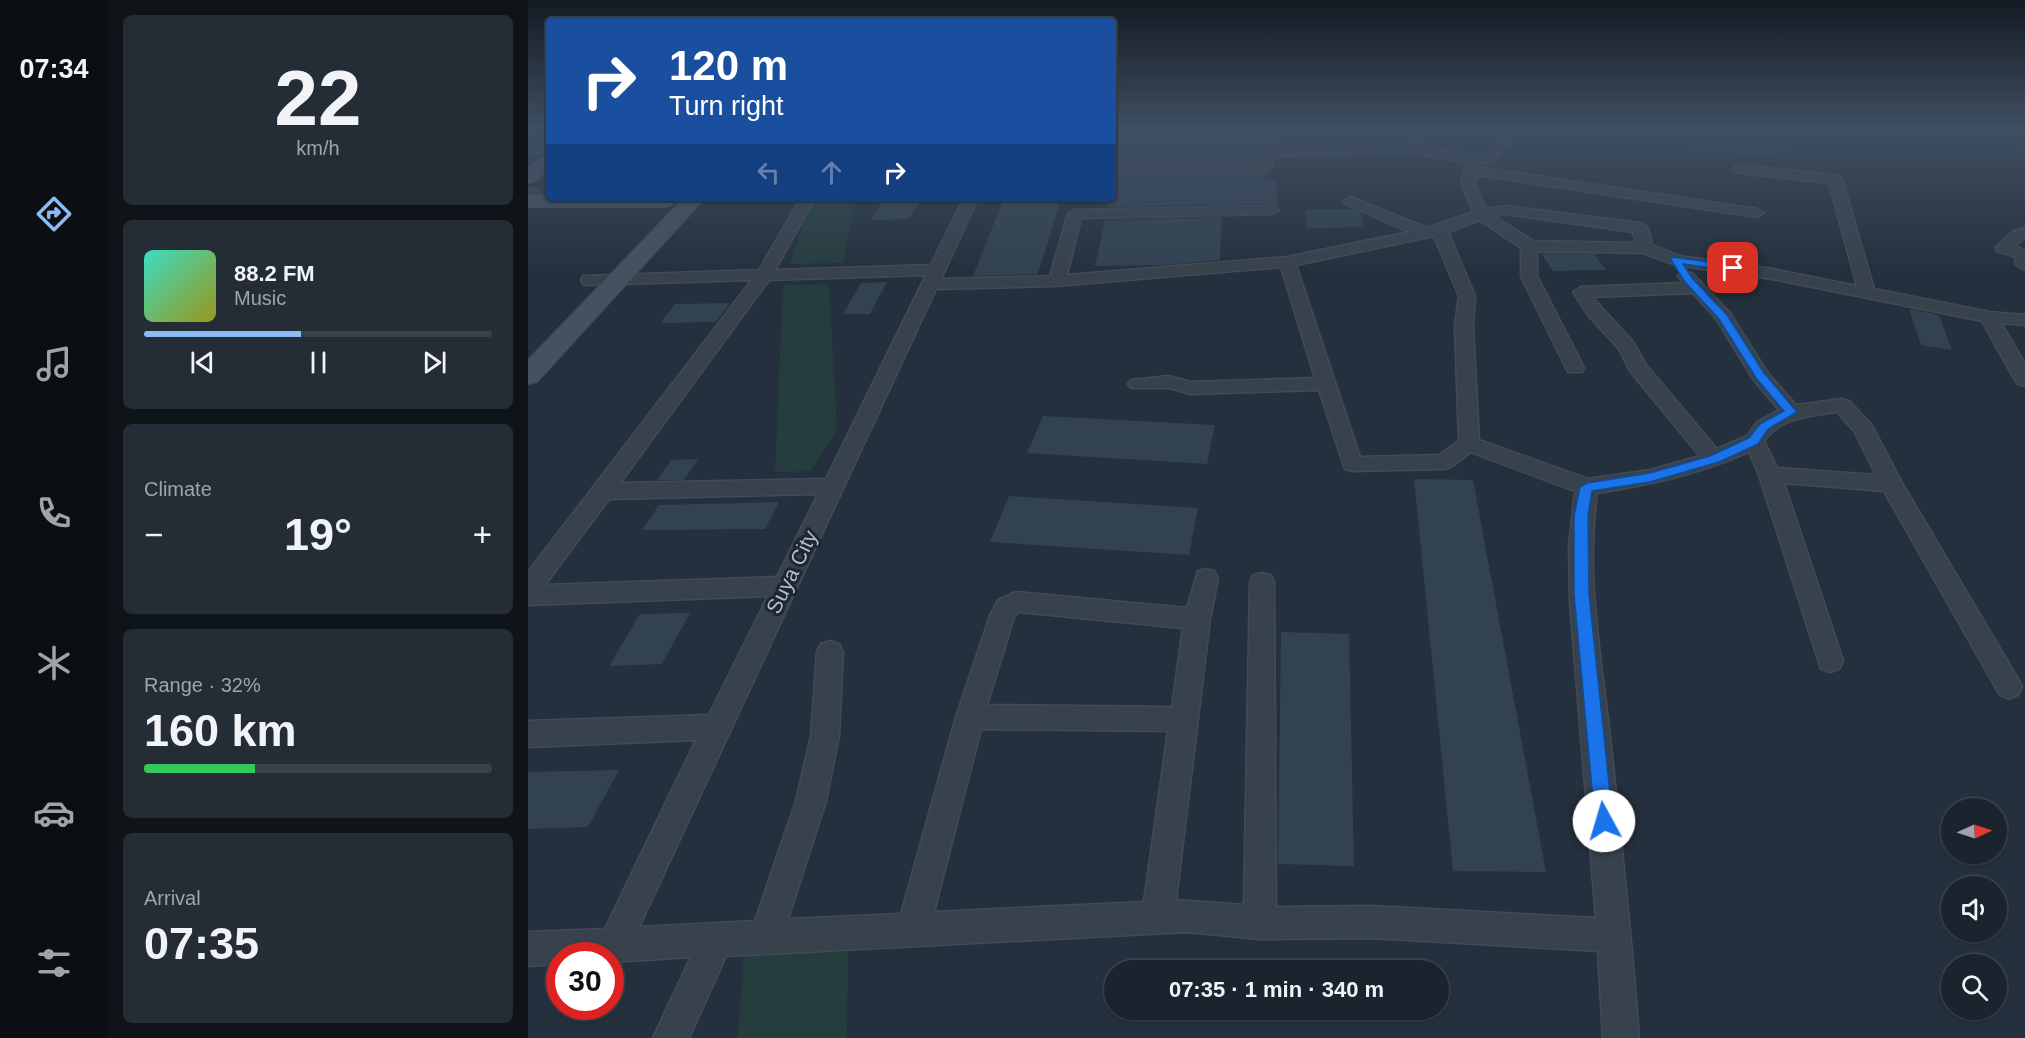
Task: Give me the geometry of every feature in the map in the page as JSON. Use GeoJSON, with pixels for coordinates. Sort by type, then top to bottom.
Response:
{"type":"FeatureCollection","features":[{"type":"Feature","properties":{"kind":"street"},"geometry":{"type":"LineString","coordinates":[[535,190],[542,176]]}},
{"type":"Feature","properties":{"kind":"street"},"geometry":{"type":"LineString","coordinates":[[1469,176],[1468,183],[1481,214],[1528,246],[1645,248],[1676,260],[1772,274],[1989,317],[2025,320]]}},
{"type":"Feature","properties":{"kind":"street"},"geometry":{"type":"LineString","coordinates":[[1540,176],[1757,213]]}},
{"type":"Feature","properties":{"kind":"street"},"geometry":{"type":"LineString","coordinates":[[1810,176],[1835,179],[1867,293]]}},
{"type":"Feature","properties":{"kind":"street"},"geometry":{"type":"LineString","coordinates":[[581,287],[665,201]]}},
{"type":"Feature","properties":{"kind":"street"},"geometry":{"type":"LineString","coordinates":[[528,376],[692,201]]}},
{"type":"Feature","properties":{"kind":"street"},"geometry":{"type":"LineString","coordinates":[[528,590],[764,275],[806,201]]}},
{"type":"Feature","properties":{"kind":"street","name":"Suya City"},"geometry":{"type":"LineString","coordinates":[[615,942],[716,727],[786,586],[970,201]]}},
{"type":"Feature","properties":{"kind":"street"},"geometry":{"type":"LineString","coordinates":[[1055,281],[1060,273],[1078,201]]}},
{"type":"Feature","properties":{"kind":"street"},"geometry":{"type":"LineString","coordinates":[[1351,201],[1388,218],[1432,231],[1467,296],[1464,327],[1469,444]]}},
{"type":"Feature","properties":{"kind":"street"},"geometry":{"type":"LineString","coordinates":[[1075,214],[1272,210]]}},
{"type":"Feature","properties":{"kind":"street"},"geometry":{"type":"LineString","coordinates":[[581,287],[618,279],[764,275],[1055,281],[1287,262],[1432,231],[1481,214],[1506,210],[1640,228],[1645,248]]}},
{"type":"Feature","properties":{"kind":"street"},"geometry":{"type":"LineString","coordinates":[[2023,264],[2024,255],[2003,248],[2019,234],[2025,233]]}},
{"type":"Feature","properties":{"kind":"street"},"geometry":{"type":"LineString","coordinates":[[1528,246],[1529,276],[1575,368]]}},
{"type":"Feature","properties":{"kind":"street"},"geometry":{"type":"LineString","coordinates":[[1676,260],[1696,288],[1724,317],[1760,375],[1791,412]]}},
{"type":"Feature","properties":{"kind":"street"},"geometry":{"type":"LineString","coordinates":[[1287,262],[1352,464],[1444,462],[1469,444]]}},
{"type":"Feature","properties":{"kind":"street"},"geometry":{"type":"LineString","coordinates":[[1696,288],[1581,292],[1602,322],[1633,353],[1637,367],[1714,459]]}},
{"type":"Feature","properties":{"kind":"street"},"geometry":{"type":"LineString","coordinates":[[1989,317],[2025,380]]}},
{"type":"Feature","properties":{"kind":"street"},"geometry":{"type":"LineString","coordinates":[[1138,384],[1169,382],[1191,388],[1327,384]]}},
{"type":"Feature","properties":{"kind":"street"},"geometry":{"type":"LineString","coordinates":[[1469,444],[1587,487],[1650,477],[1714,459],[1754,441],[1764,426],[1791,412],[1842,405],[1864,429],[1891,484],[2009,687]]}},
{"type":"Feature","properties":{"kind":"street"},"geometry":{"type":"LineString","coordinates":[[1754,441],[1770,476],[1830,661]]}},
{"type":"Feature","properties":{"kind":"street"},"geometry":{"type":"LineString","coordinates":[[1770,476],[1891,484]]}},
{"type":"Feature","properties":{"kind":"street"},"geometry":{"type":"LineString","coordinates":[[602,491],[833,486]]}},
{"type":"Feature","properties":{"kind":"street"},"geometry":{"type":"LineString","coordinates":[[1587,487],[1581,516],[1581,594],[1615,935],[1621,1038]]}},
{"type":"Feature","properties":{"kind":"street"},"geometry":{"type":"LineString","coordinates":[[1158,917],[1197,619],[1206,578]]}},
{"type":"Feature","properties":{"kind":"street"},"geometry":{"type":"LineString","coordinates":[[1260,923],[1262,582]]}},
{"type":"Feature","properties":{"kind":"street"},"geometry":{"type":"LineString","coordinates":[[528,595],[786,586]]}},
{"type":"Feature","properties":{"kind":"street"},"geometry":{"type":"LineString","coordinates":[[913,930],[970,717],[1002,616],[1007,607],[1015,602],[1197,619]]}},
{"type":"Feature","properties":{"kind":"street"},"geometry":{"type":"LineString","coordinates":[[766,937],[811,801],[825,735],[831,652]]}},
{"type":"Feature","properties":{"kind":"street"},"geometry":{"type":"LineString","coordinates":[[970,717],[1184,720]]}},
{"type":"Feature","properties":{"kind":"street"},"geometry":{"type":"LineString","coordinates":[[528,734],[716,727]]}},
{"type":"Feature","properties":{"kind":"street"},"geometry":{"type":"LineString","coordinates":[[624,945],[1187,916],[1260,923],[1372,922],[1615,935]]}},
{"type":"Feature","properties":{"kind":"street"},"geometry":{"type":"LineString","coordinates":[[671,1038],[716,940]]}},
{"type":"Feature","properties":{"kind":"street"},"geometry":{"type":"LineString","coordinates":[[528,950],[546,949]]}},
{"type":"Feature","properties":{"kind":"green space"},"geometry":{"type":"Polygon","coordinates":[[[810,201],[855,201],[843,263],[790,264],[810,201]]]}},
{"type":"Feature","properties":{"kind":"green space"},"geometry":{"type":"Polygon","coordinates":[[[829,284],[837,429],[811,471],[775,472],[783,285],[829,284]]]}},
{"type":"Feature","properties":{"kind":"green space"},"geometry":{"type":"Polygon","coordinates":[[[744,952],[848,952],[847,1038],[738,1038],[744,952]]]}},
{"type":"Feature","properties":{"kind":"building"},"geometry":{"type":"Polygon","coordinates":[[[1265,176],[1265,179],[1276,179],[1278,206],[1272,204],[1108,207],[1109,201],[1116,201],[1116,177],[1265,176]]]}},
{"type":"Feature","properties":{"kind":"building"},"geometry":{"type":"Polygon","coordinates":[[[882,201],[920,201],[909,219],[871,220],[882,201]]]}},
{"type":"Feature","properties":{"kind":"building"},"geometry":{"type":"Polygon","coordinates":[[[1003,201],[1060,201],[1038,274],[973,276],[1003,201]]]}},
{"type":"Feature","properties":{"kind":"building"},"geometry":{"type":"Polygon","coordinates":[[[1352,209],[1361,213],[1364,227],[1307,228],[1305,210],[1352,209]]]}},
{"type":"Feature","properties":{"kind":"building"},"geometry":{"type":"Polygon","coordinates":[[[1222,217],[1220,260],[1166,265],[1095,266],[1105,220],[1222,217]]]}},
{"type":"Feature","properties":{"kind":"building"},"geometry":{"type":"Polygon","coordinates":[[[1541,253],[1594,254],[1606,270],[1553,271],[1541,253]]]}},
{"type":"Feature","properties":{"kind":"building"},"geometry":{"type":"Polygon","coordinates":[[[887,282],[870,314],[843,314],[861,283],[887,282]]]}},
{"type":"Feature","properties":{"kind":"building"},"geometry":{"type":"Polygon","coordinates":[[[730,303],[716,322],[660,323],[675,304],[730,303]]]}},
{"type":"Feature","properties":{"kind":"building"},"geometry":{"type":"Polygon","coordinates":[[[1909,309],[1939,315],[1952,350],[1921,345],[1909,309]]]}},
{"type":"Feature","properties":{"kind":"building"},"geometry":{"type":"Polygon","coordinates":[[[1043,416],[1215,425],[1207,464],[1027,453],[1043,416]]]}},
{"type":"Feature","properties":{"kind":"building"},"geometry":{"type":"Polygon","coordinates":[[[698,459],[684,480],[657,480],[671,460],[698,459]]]}},
{"type":"Feature","properties":{"kind":"building"},"geometry":{"type":"Polygon","coordinates":[[[1414,479],[1473,480],[1546,872],[1453,871],[1414,479]]]}},
{"type":"Feature","properties":{"kind":"building"},"geometry":{"type":"Polygon","coordinates":[[[1009,496],[1198,508],[1189,555],[990,542],[1009,496]]]}},
{"type":"Feature","properties":{"kind":"building"},"geometry":{"type":"Polygon","coordinates":[[[779,502],[765,529],[642,530],[659,505],[779,502]]]}},
{"type":"Feature","properties":{"kind":"building"},"geometry":{"type":"Polygon","coordinates":[[[690,613],[662,664],[609,666],[640,614],[690,613]]]}},
{"type":"Feature","properties":{"kind":"building"},"geometry":{"type":"Polygon","coordinates":[[[1281,632],[1349,634],[1354,866],[1278,864],[1281,632]]]}},
{"type":"Feature","properties":{"kind":"building"},"geometry":{"type":"Polygon","coordinates":[[[619,770],[588,827],[528,829],[528,772],[619,770]]]}},
{"type":"Feature","properties":{"kind":"route"},"geometry":{"type":"LineString","coordinates":[[1604,821],[1581,594],[1581,516],[1587,487],[1650,477],[1714,459],[1754,441],[1764,426],[1791,412],[1760,375],[1724,317],[1688,280],[1676,260],[1733,268]]}}]}
